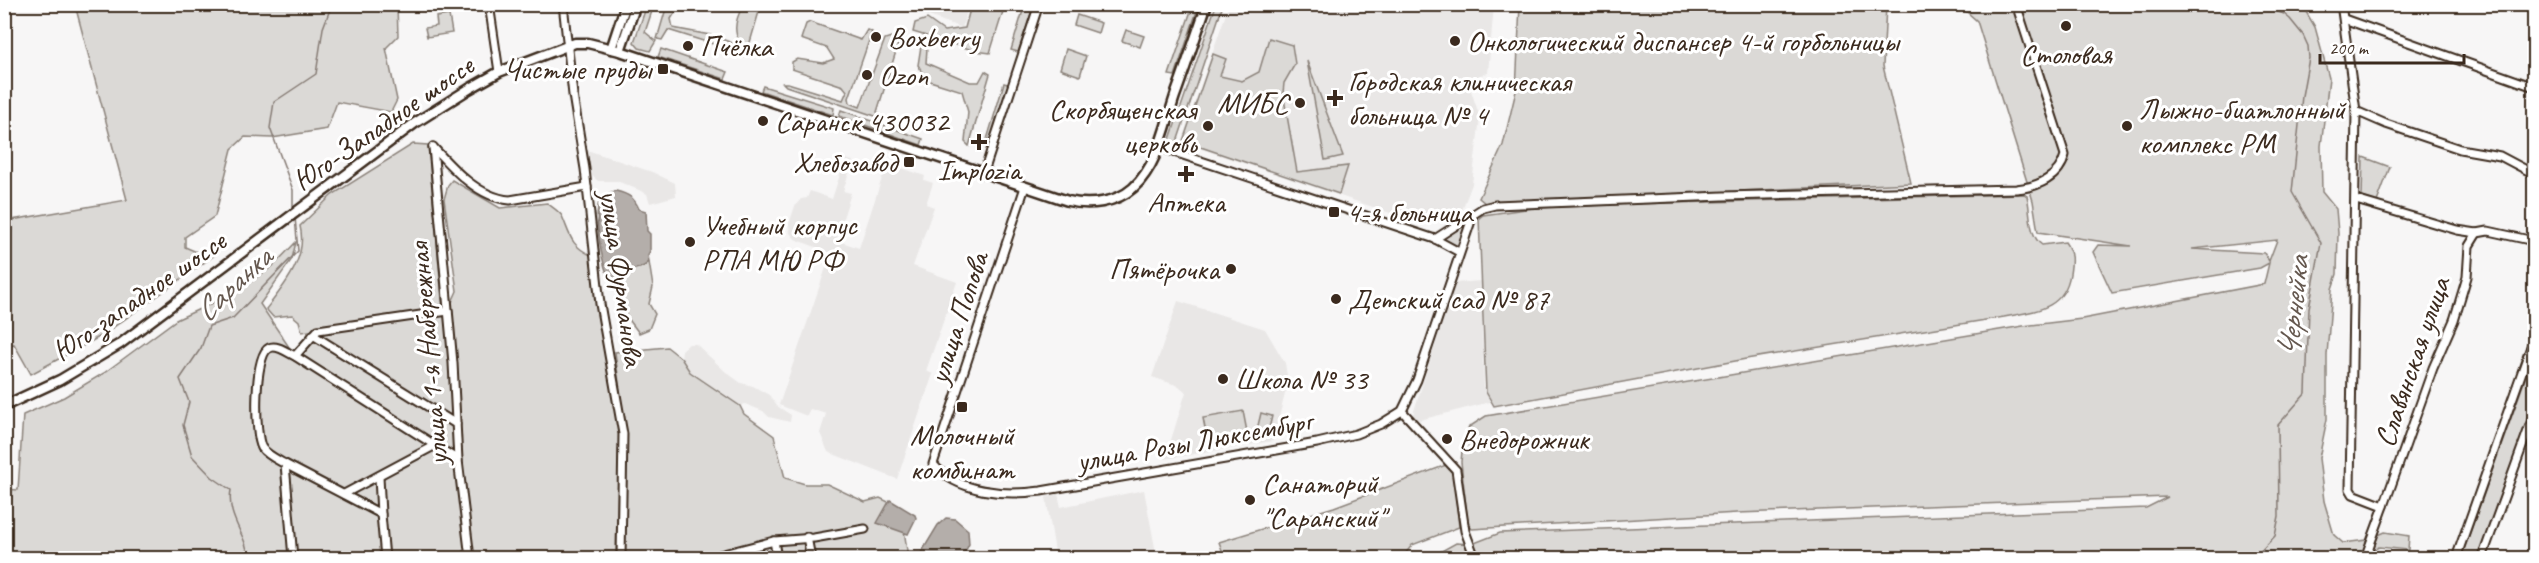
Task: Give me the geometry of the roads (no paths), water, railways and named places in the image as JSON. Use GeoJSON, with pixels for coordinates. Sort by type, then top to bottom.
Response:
{"type":"FeatureCollection","features":[{"type":"Feature","properties":{"kind":"main road"},"geometry":{"type":"LineString","coordinates":[[616,50],[626,4]]}},
{"type":"Feature","properties":{"kind":"main road"},"geometry":{"type":"LineString","coordinates":[[616,50],[636,4]]}},
{"type":"Feature","properties":{"kind":"main road"},"geometry":{"type":"LineString","coordinates":[[567,45],[581,43],[616,50],[1025,187],[1068,201],[1089,204],[1110,200],[1133,188],[1143,176],[1159,147],[1207,4]]}},
{"type":"Feature","properties":{"kind":"main road","name":"Юго-Западное шоссе"},"geometry":{"type":"LineString","coordinates":[[294,214],[415,123],[500,72],[567,45]]}},
{"type":"Feature","properties":{"kind":"main road","name":"Юго-западное шоссе"},"geometry":{"type":"LineString","coordinates":[[4,406],[41,390],[95,361],[294,214]]}},
{"type":"Feature","properties":{"kind":"street"},"geometry":{"type":"LineString","coordinates":[[489,4],[500,72]]}},
{"type":"Feature","properties":{"kind":"street","name":"улица Фурманова"},"geometry":{"type":"LineString","coordinates":[[562,4],[587,187],[600,304],[623,434],[621,558]]}},
{"type":"Feature","properties":{"kind":"street"},"geometry":{"type":"LineString","coordinates":[[984,172],[1039,4]]}},
{"type":"Feature","properties":{"kind":"street"},"geometry":{"type":"LineString","coordinates":[[1435,239],[1483,208],[1495,205],[1723,195],[2016,189],[2047,181],[2060,168],[2065,155],[2016,4]]}},
{"type":"Feature","properties":{"kind":"street"},"geometry":{"type":"LineString","coordinates":[[2342,4],[2356,111],[2350,489],[2353,494],[2384,506]]}},
{"type":"Feature","properties":{"kind":"street"},"geometry":{"type":"LineString","coordinates":[[2344,19],[2535,87]]}},
{"type":"Feature","properties":{"kind":"street"},"geometry":{"type":"LineString","coordinates":[[2356,111],[2386,124],[2460,149],[2500,156],[2535,174]]}},
{"type":"Feature","properties":{"kind":"street","name":"улица 1-я Набережная"},"geometry":{"type":"LineString","coordinates":[[470,558],[458,460],[448,311],[433,147],[455,171],[498,200],[587,187]]}},
{"type":"Feature","properties":{"kind":"street"},"geometry":{"type":"LineString","coordinates":[[1159,147],[1435,239],[1459,252]]}},
{"type":"Feature","properties":{"kind":"street","name":"улица Попова"},"geometry":{"type":"LineString","coordinates":[[933,464],[1025,187]]}},
{"type":"Feature","properties":{"kind":"street"},"geometry":{"type":"LineString","coordinates":[[2356,200],[2457,230],[2477,233],[2488,231],[2535,241]]}},
{"type":"Feature","properties":{"kind":"street"},"geometry":{"type":"LineString","coordinates":[[1473,215],[1417,380],[1402,411],[1456,470],[1465,531],[1476,558]]}},
{"type":"Feature","properties":{"kind":"street","name":"Славянская улица"},"geometry":{"type":"LineString","coordinates":[[2366,558],[2433,368],[2454,320],[2467,277],[2469,246],[2477,233]]}},
{"type":"Feature","properties":{"kind":"street"},"geometry":{"type":"LineString","coordinates":[[295,356],[318,330],[448,311]]}},
{"type":"Feature","properties":{"kind":"street"},"geometry":{"type":"LineString","coordinates":[[313,335],[456,424]]}},
{"type":"Feature","properties":{"kind":"street"},"geometry":{"type":"LineString","coordinates":[[2456,558],[2535,338]]}},
{"type":"Feature","properties":{"kind":"street"},"geometry":{"type":"LineString","coordinates":[[381,514],[285,464],[262,447],[257,413],[257,385],[263,353],[268,348],[276,347],[295,356],[458,460]]}},
{"type":"Feature","properties":{"kind":"street","name":"улица Розы Люксембург"},"geometry":{"type":"LineString","coordinates":[[933,464],[944,477],[968,486],[1016,495],[1317,443],[1356,434],[1381,424],[1402,411]]}},
{"type":"Feature","properties":{"kind":"street"},"geometry":{"type":"LineString","coordinates":[[2482,558],[2535,414]]}},
{"type":"Feature","properties":{"kind":"street"},"geometry":{"type":"LineString","coordinates":[[344,494],[434,446]]}},
{"type":"Feature","properties":{"kind":"street"},"geometry":{"type":"LineString","coordinates":[[285,464],[293,558]]}},
{"type":"Feature","properties":{"kind":"street"},"geometry":{"type":"LineString","coordinates":[[379,477],[385,558]]}},
{"type":"Feature","properties":{"kind":"street"},"geometry":{"type":"LineString","coordinates":[[708,558],[774,541],[814,538],[865,529]]}},
{"type":"Feature","properties":{"kind":"street"},"geometry":{"type":"LineString","coordinates":[[807,537],[811,558]]}},
{"type":"Feature","properties":{"kind":"street"},"geometry":{"type":"LineString","coordinates":[[774,541],[777,558]]}},
{"type":"Feature","properties":{"kind":"street"},"geometry":{"type":"LineString","coordinates":[[737,550],[742,552],[746,558]]}},
{"type":"Feature","properties":{"kind":"waterway","name":"Саранка"},"geometry":{"type":"LineString","coordinates":[[293,209],[293,190],[270,128],[274,102],[316,74],[323,28],[332,4]]}},
{"type":"Feature","properties":{"kind":"waterway","name":"Чернейка"},"geometry":{"type":"LineString","coordinates":[[2254,558],[2275,536],[2279,516],[2278,425],[2306,393],[2309,308],[2321,243],[2292,192],[2302,96],[2309,58],[2308,46],[2303,35],[2284,14],[2257,4]]}},
{"type":"Feature","properties":{"kind":"waterway","name":"Саранка"},"geometry":{"type":"LineString","coordinates":[[248,558],[245,542],[234,518],[230,500],[231,490],[212,477],[192,456],[183,425],[189,402],[180,379],[201,348],[209,326],[233,318],[298,251],[295,217]]}},
{"type":"Feature","properties":{"kind":"place","name":"Столовая"},"geometry":{"type":"Point","coordinates":[2066,26]}},
{"type":"Feature","properties":{"kind":"place","name":"Boxberry"},"geometry":{"type":"Point","coordinates":[876,37]}},
{"type":"Feature","properties":{"kind":"place","name":"Онкологический диспансер 4-й горбольницы"},"geometry":{"type":"Point","coordinates":[1455,41]}},
{"type":"Feature","properties":{"kind":"place","name":"Пчёлка"},"geometry":{"type":"Point","coordinates":[688,46]}},
{"type":"Feature","properties":{"kind":"place","name":"Чистые пруды"},"geometry":{"type":"Point","coordinates":[663,69]}},
{"type":"Feature","properties":{"kind":"place","name":"Ozon"},"geometry":{"type":"Point","coordinates":[867,75]}},
{"type":"Feature","properties":{"kind":"place","name":"Городская клиническая больница № 4"},"geometry":{"type":"Point","coordinates":[1335,98]}},
{"type":"Feature","properties":{"kind":"place","name":"МИБС"},"geometry":{"type":"Point","coordinates":[1300,103]}},
{"type":"Feature","properties":{"kind":"place","name":"Саранск 430032"},"geometry":{"type":"Point","coordinates":[763,121]}},
{"type":"Feature","properties":{"kind":"place","name":"Скорбященская церковь"},"geometry":{"type":"Point","coordinates":[1208,126]}},
{"type":"Feature","properties":{"kind":"place","name":"Лыжно-биатлонный комплекс РМ"},"geometry":{"type":"Point","coordinates":[2127,126]}},
{"type":"Feature","properties":{"kind":"place","name":"Implozia"},"geometry":{"type":"Point","coordinates":[979,142]}},
{"type":"Feature","properties":{"kind":"place","name":"Хлебозавод"},"geometry":{"type":"Point","coordinates":[909,162]}},
{"type":"Feature","properties":{"kind":"place","name":"Аптека"},"geometry":{"type":"Point","coordinates":[1186,174]}},
{"type":"Feature","properties":{"kind":"place","name":"4-я больница"},"geometry":{"type":"Point","coordinates":[1334,212]}},
{"type":"Feature","properties":{"kind":"place","name":"Учебный корпус РПА МЮ РФ"},"geometry":{"type":"Point","coordinates":[690,242]}},
{"type":"Feature","properties":{"kind":"place","name":"Пятёрочка"},"geometry":{"type":"Point","coordinates":[1231,269]}},
{"type":"Feature","properties":{"kind":"place","name":"Детский сад № 87"},"geometry":{"type":"Point","coordinates":[1336,299]}},
{"type":"Feature","properties":{"kind":"place","name":"Школа № 33"},"geometry":{"type":"Point","coordinates":[1223,379]}},
{"type":"Feature","properties":{"kind":"place","name":"Молочный комбинат"},"geometry":{"type":"Point","coordinates":[962,407]}},
{"type":"Feature","properties":{"kind":"place","name":"Внедорожник"},"geometry":{"type":"Point","coordinates":[1447,439]}},
{"type":"Feature","properties":{"kind":"place","name":"Санаторий \"Саранский\""},"geometry":{"type":"Point","coordinates":[1250,500]}}]}
